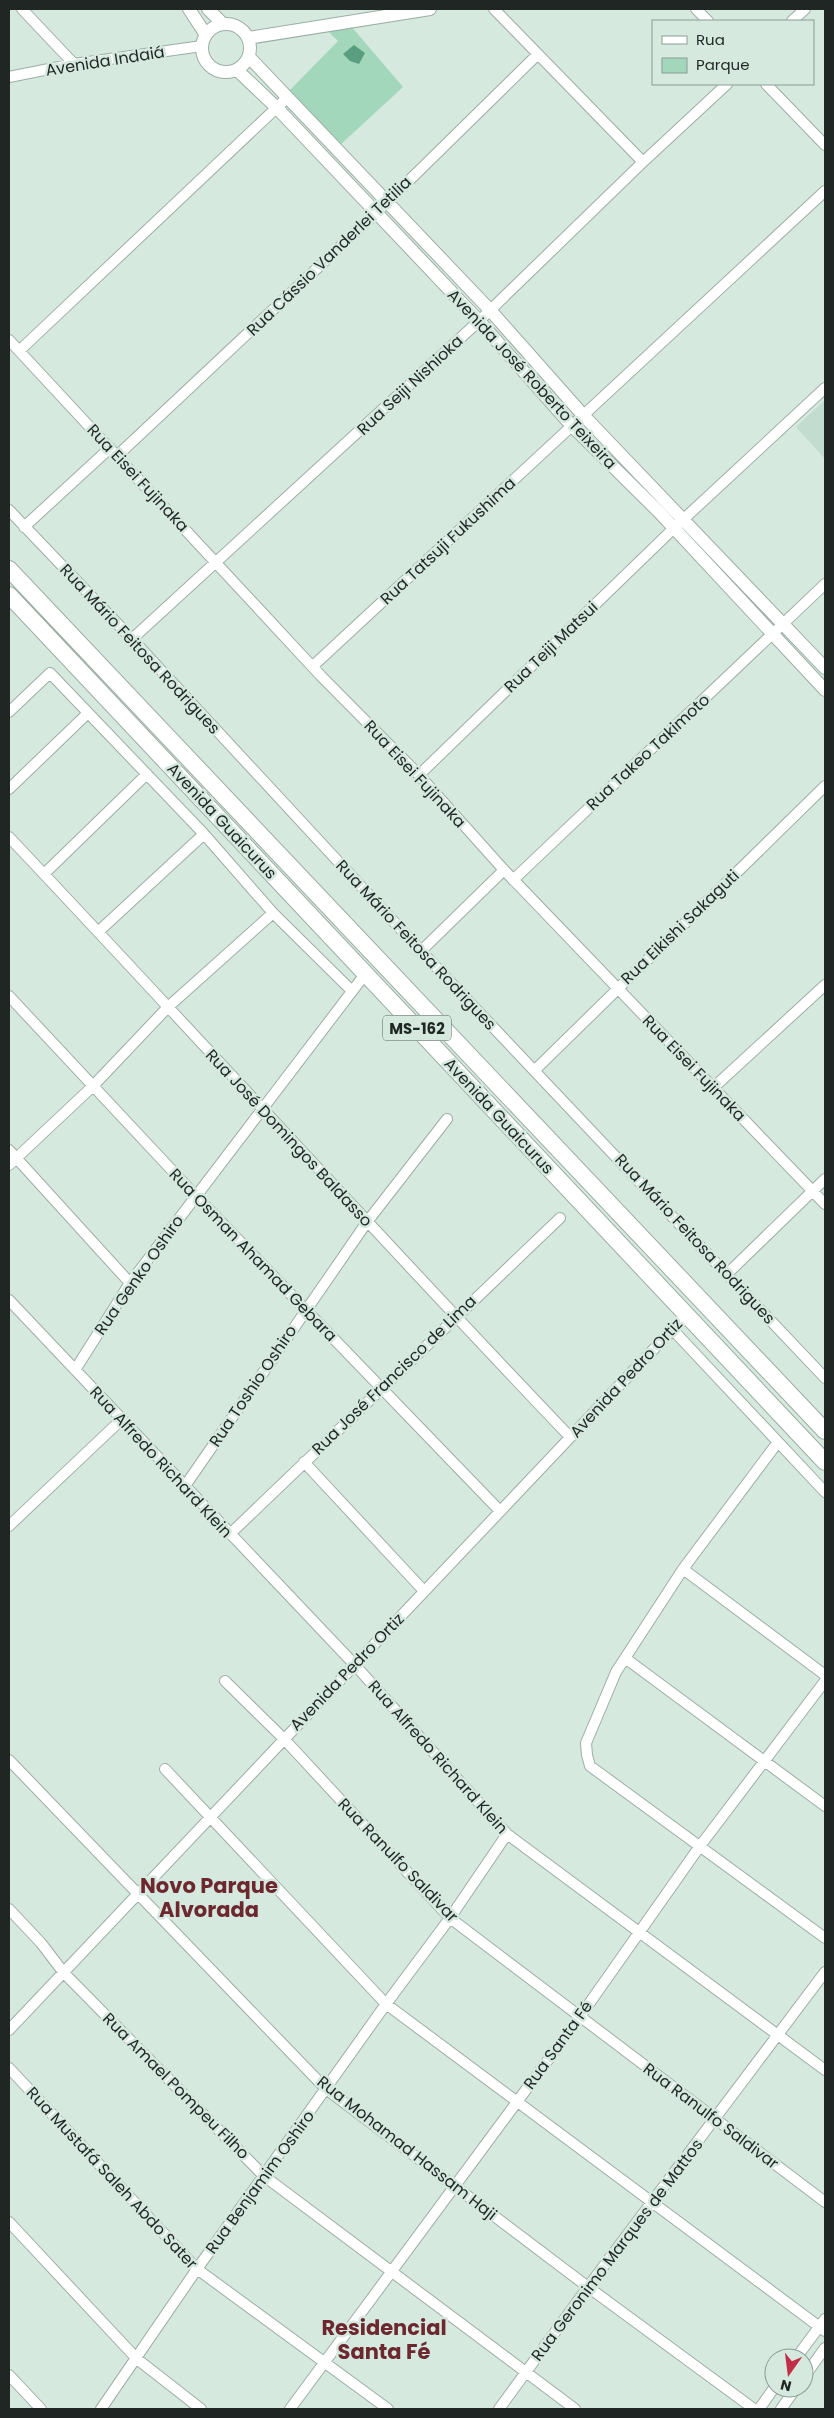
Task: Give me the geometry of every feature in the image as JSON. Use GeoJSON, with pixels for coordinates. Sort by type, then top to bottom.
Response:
{"type":"FeatureCollection","features":[{"type":"Feature","properties":{"kind":"main road","name":"Avenida Guaicurus"},"geometry":{"type":"LineString","coordinates":[[9,569],[825,1431]]}},
{"type":"Feature","properties":{"kind":"main road","name":"Avenida Guaicurus"},"geometry":{"type":"LineString","coordinates":[[9,595],[825,1462]]}},
{"type":"Feature","properties":{"kind":"street"},"geometry":{"type":"LineString","coordinates":[[22,9],[74,64]]}},
{"type":"Feature","properties":{"kind":"street"},"geometry":{"type":"LineString","coordinates":[[189,9],[204,41],[206,60],[216,70],[223,72],[237,70],[249,56],[248,38],[242,30],[233,25],[223,24],[214,28],[204,41]]}},
{"type":"Feature","properties":{"kind":"street"},"geometry":{"type":"LineString","coordinates":[[208,9],[223,24]]}},
{"type":"Feature","properties":{"kind":"street"},"geometry":{"type":"LineString","coordinates":[[248,38],[372,13],[430,9]]}},
{"type":"Feature","properties":{"kind":"street"},"geometry":{"type":"LineString","coordinates":[[494,9],[642,162]]}},
{"type":"Feature","properties":{"kind":"street"},"geometry":{"type":"LineString","coordinates":[[696,9],[707,20]]}},
{"type":"Feature","properties":{"kind":"street"},"geometry":{"type":"LineString","coordinates":[[793,20],[805,9]]}},
{"type":"Feature","properties":{"kind":"street","name":"Avenida Indaiá"},"geometry":{"type":"LineString","coordinates":[[9,77],[204,41]]}},
{"type":"Feature","properties":{"kind":"street","name":"Rua Cássio Vanderlei Tetilia"},"geometry":{"type":"LineString","coordinates":[[24,526],[114,452],[376,213],[537,55]]}},
{"type":"Feature","properties":{"kind":"street","name":"Avenida José Roberto Teixeira"},"geometry":{"type":"LineString","coordinates":[[249,56],[490,310],[583,415],[825,668]]}},
{"type":"Feature","properties":{"kind":"street","name":"Avenida José Roberto Teixeira"},"geometry":{"type":"LineString","coordinates":[[237,70],[277,108],[479,321],[572,426],[659,512],[825,690]]}},
{"type":"Feature","properties":{"kind":"street","name":"Rua Seiji Nishioka"},"geometry":{"type":"LineString","coordinates":[[132,639],[218,563],[479,321],[642,162],[726,85]]}},
{"type":"Feature","properties":{"kind":"street"},"geometry":{"type":"LineString","coordinates":[[767,85],[825,145]]}},
{"type":"Feature","properties":{"kind":"street"},"geometry":{"type":"LineString","coordinates":[[19,351],[288,97]]}},
{"type":"Feature","properties":{"kind":"street","name":"Rua Tatsuji Fukushima"},"geometry":{"type":"LineString","coordinates":[[313,666],[825,191]]}},
{"type":"Feature","properties":{"kind":"street","name":"Rua Eisei Fujinaka"},"geometry":{"type":"LineString","coordinates":[[9,340],[313,666],[419,775],[513,880],[825,1204]]}},
{"type":"Feature","properties":{"kind":"street","name":"Rua Teiji Matsui"},"geometry":{"type":"LineString","coordinates":[[419,775],[673,529],[685,520],[825,388]]}},
{"type":"Feature","properties":{"kind":"street","name":"Rua Mário Feitosa Rodrigues"},"geometry":{"type":"LineString","coordinates":[[9,510],[132,639],[421,952],[535,1070],[825,1378]]}},
{"type":"Feature","properties":{"kind":"street","name":"Rua Takeo Takimoto"},"geometry":{"type":"LineString","coordinates":[[513,880],[825,584]]}},
{"type":"Feature","properties":{"kind":"street"},"geometry":{"type":"LineString","coordinates":[[9,712],[50,673],[204,834],[273,913],[351,990]]}},
{"type":"Feature","properties":{"kind":"street"},"geometry":{"type":"LineString","coordinates":[[9,788],[88,713]]}},
{"type":"Feature","properties":{"kind":"street"},"geometry":{"type":"LineString","coordinates":[[44,874],[147,774]]}},
{"type":"Feature","properties":{"kind":"street","name":"Rua Eikishi Sakaguti"},"geometry":{"type":"LineString","coordinates":[[535,1070],[616,988],[825,786]]}},
{"type":"Feature","properties":{"kind":"street"},"geometry":{"type":"LineString","coordinates":[[98,932],[204,834]]}},
{"type":"Feature","properties":{"kind":"street","name":"Rua José Domingos Baldasso"},"geometry":{"type":"LineString","coordinates":[[9,837],[570,1437]]}},
{"type":"Feature","properties":{"kind":"street"},"geometry":{"type":"LineString","coordinates":[[421,952],[504,870]]}},
{"type":"Feature","properties":{"kind":"street"},"geometry":{"type":"LineString","coordinates":[[13,1162],[94,1086],[168,1007],[273,913]]}},
{"type":"Feature","properties":{"kind":"street","name":"Rua Genko Oshiro"},"geometry":{"type":"LineString","coordinates":[[75,1370],[130,1283],[351,990],[366,973]]}},
{"type":"Feature","properties":{"kind":"street"},"geometry":{"type":"LineString","coordinates":[[713,1088],[825,985]]}},
{"type":"Feature","properties":{"kind":"street","name":"Rua Osman Ahamad Gebara"},"geometry":{"type":"LineString","coordinates":[[9,996],[195,1195],[500,1511]]}},
{"type":"Feature","properties":{"kind":"street","name":"Rua Toshio Oshiro"},"geometry":{"type":"LineString","coordinates":[[184,1486],[367,1222],[447,1119]]}},
{"type":"Feature","properties":{"kind":"street"},"geometry":{"type":"LineString","coordinates":[[9,1150],[13,1162],[130,1283]]}},
{"type":"Feature","properties":{"kind":"street"},"geometry":{"type":"LineString","coordinates":[[727,1274],[825,1179]]}},
{"type":"Feature","properties":{"kind":"street","name":"Rua José Francisco de Lima"},"geometry":{"type":"LineString","coordinates":[[230,1534],[455,1316],[560,1218]]}},
{"type":"Feature","properties":{"kind":"street","name":"Rua Alfredo Richard Klein"},"geometry":{"type":"LineString","coordinates":[[9,1300],[354,1664],[507,1834],[825,2070]]}},
{"type":"Feature","properties":{"kind":"street","name":"Avenida Pedro Ortiz"},"geometry":{"type":"LineString","coordinates":[[9,2030],[687,1314]]}},
{"type":"Feature","properties":{"kind":"street"},"geometry":{"type":"LineString","coordinates":[[672,1330],[825,1492]]}},
{"type":"Feature","properties":{"kind":"street"},"geometry":{"type":"LineString","coordinates":[[9,1526],[122,1420]]}},
{"type":"Feature","properties":{"kind":"street"},"geometry":{"type":"LineString","coordinates":[[778,1442],[683,1569],[616,1672],[586,1743],[590,1766],[825,1938]]}},
{"type":"Feature","properties":{"kind":"street"},"geometry":{"type":"LineString","coordinates":[[304,1462],[424,1591]]}},
{"type":"Feature","properties":{"kind":"street"},"geometry":{"type":"LineString","coordinates":[[683,1569],[825,1675]]}},
{"type":"Feature","properties":{"kind":"street"},"geometry":{"type":"LineString","coordinates":[[625,1658],[825,1806]]}},
{"type":"Feature","properties":{"kind":"street","name":"Rua Ranulfo Saldivar"},"geometry":{"type":"LineString","coordinates":[[225,1681],[284,1739],[450,1918],[579,2018],[825,2202]]}},
{"type":"Feature","properties":{"kind":"street","name":"Rua Santa Fé"},"geometry":{"type":"LineString","coordinates":[[290,2409],[579,2018],[638,1931],[700,1846],[825,1681]]}},
{"type":"Feature","properties":{"kind":"street","name":"Rua Mohamad Hassam Haji"},"geometry":{"type":"LineString","coordinates":[[9,1760],[326,2089],[588,2288],[754,2409]]}},
{"type":"Feature","properties":{"kind":"street"},"geometry":{"type":"LineString","coordinates":[[165,1769],[386,2004],[823,2326],[804,2348]]}},
{"type":"Feature","properties":{"kind":"street","name":"Rua Benjamim Oshiro"},"geometry":{"type":"LineString","coordinates":[[101,2409],[197,2269],[386,2004],[450,1918],[507,1834]]}},
{"type":"Feature","properties":{"kind":"street","name":"Rua Amael Pompeu Filho"},"geometry":{"type":"LineString","coordinates":[[9,1909],[41,1943],[64,1973],[264,2176],[576,2409]]}},
{"type":"Feature","properties":{"kind":"street","name":"Rua Geronimo Marques de Mattos"},"geometry":{"type":"LineString","coordinates":[[500,2409],[588,2288],[825,1972]]}},
{"type":"Feature","properties":{"kind":"street","name":"Rua Mustafá Saleh Abdo Sater"},"geometry":{"type":"LineString","coordinates":[[9,2068],[197,2269],[388,2409]]}},
{"type":"Feature","properties":{"kind":"street"},"geometry":{"type":"LineString","coordinates":[[9,2222],[137,2359],[201,2409]]}},
{"type":"Feature","properties":{"kind":"street"},"geometry":{"type":"LineString","coordinates":[[814,2363],[825,2348]]}},
{"type":"Feature","properties":{"kind":"street"},"geometry":{"type":"LineString","coordinates":[[9,2375],[41,2409]]}},
{"type":"Feature","properties":{"kind":"street"},"geometry":{"type":"LineString","coordinates":[[758,2409],[766,2398]]}},
{"type":"Feature","properties":{"kind":"street"},"geometry":{"type":"LineString","coordinates":[[781,2409],[789,2398]]}},
{"type":"Feature","properties":{"kind":"shaded area"},"geometry":{"type":"Polygon","coordinates":[[[354,45],[365,53],[359,64],[350,61],[343,54],[354,45]]]}},
{"type":"Feature","properties":{"kind":"shaded area"},"geometry":{"type":"Polygon","coordinates":[[[825,400],[825,459],[796,427],[825,400]]]}},
{"type":"Feature","properties":{"kind":"green space"},"geometry":{"type":"Polygon","coordinates":[[[350,25],[403,87],[340,145],[289,91],[338,41],[325,28],[350,25]]]}},
{"type":"Feature","properties":{"kind":"district","name":"Novo Parque Alvorada"},"geometry":{"type":"Point","coordinates":[209,1897]}},
{"type":"Feature","properties":{"kind":"district","name":"Residencial Santa Fé"},"geometry":{"type":"Point","coordinates":[384,2339]}}]}
